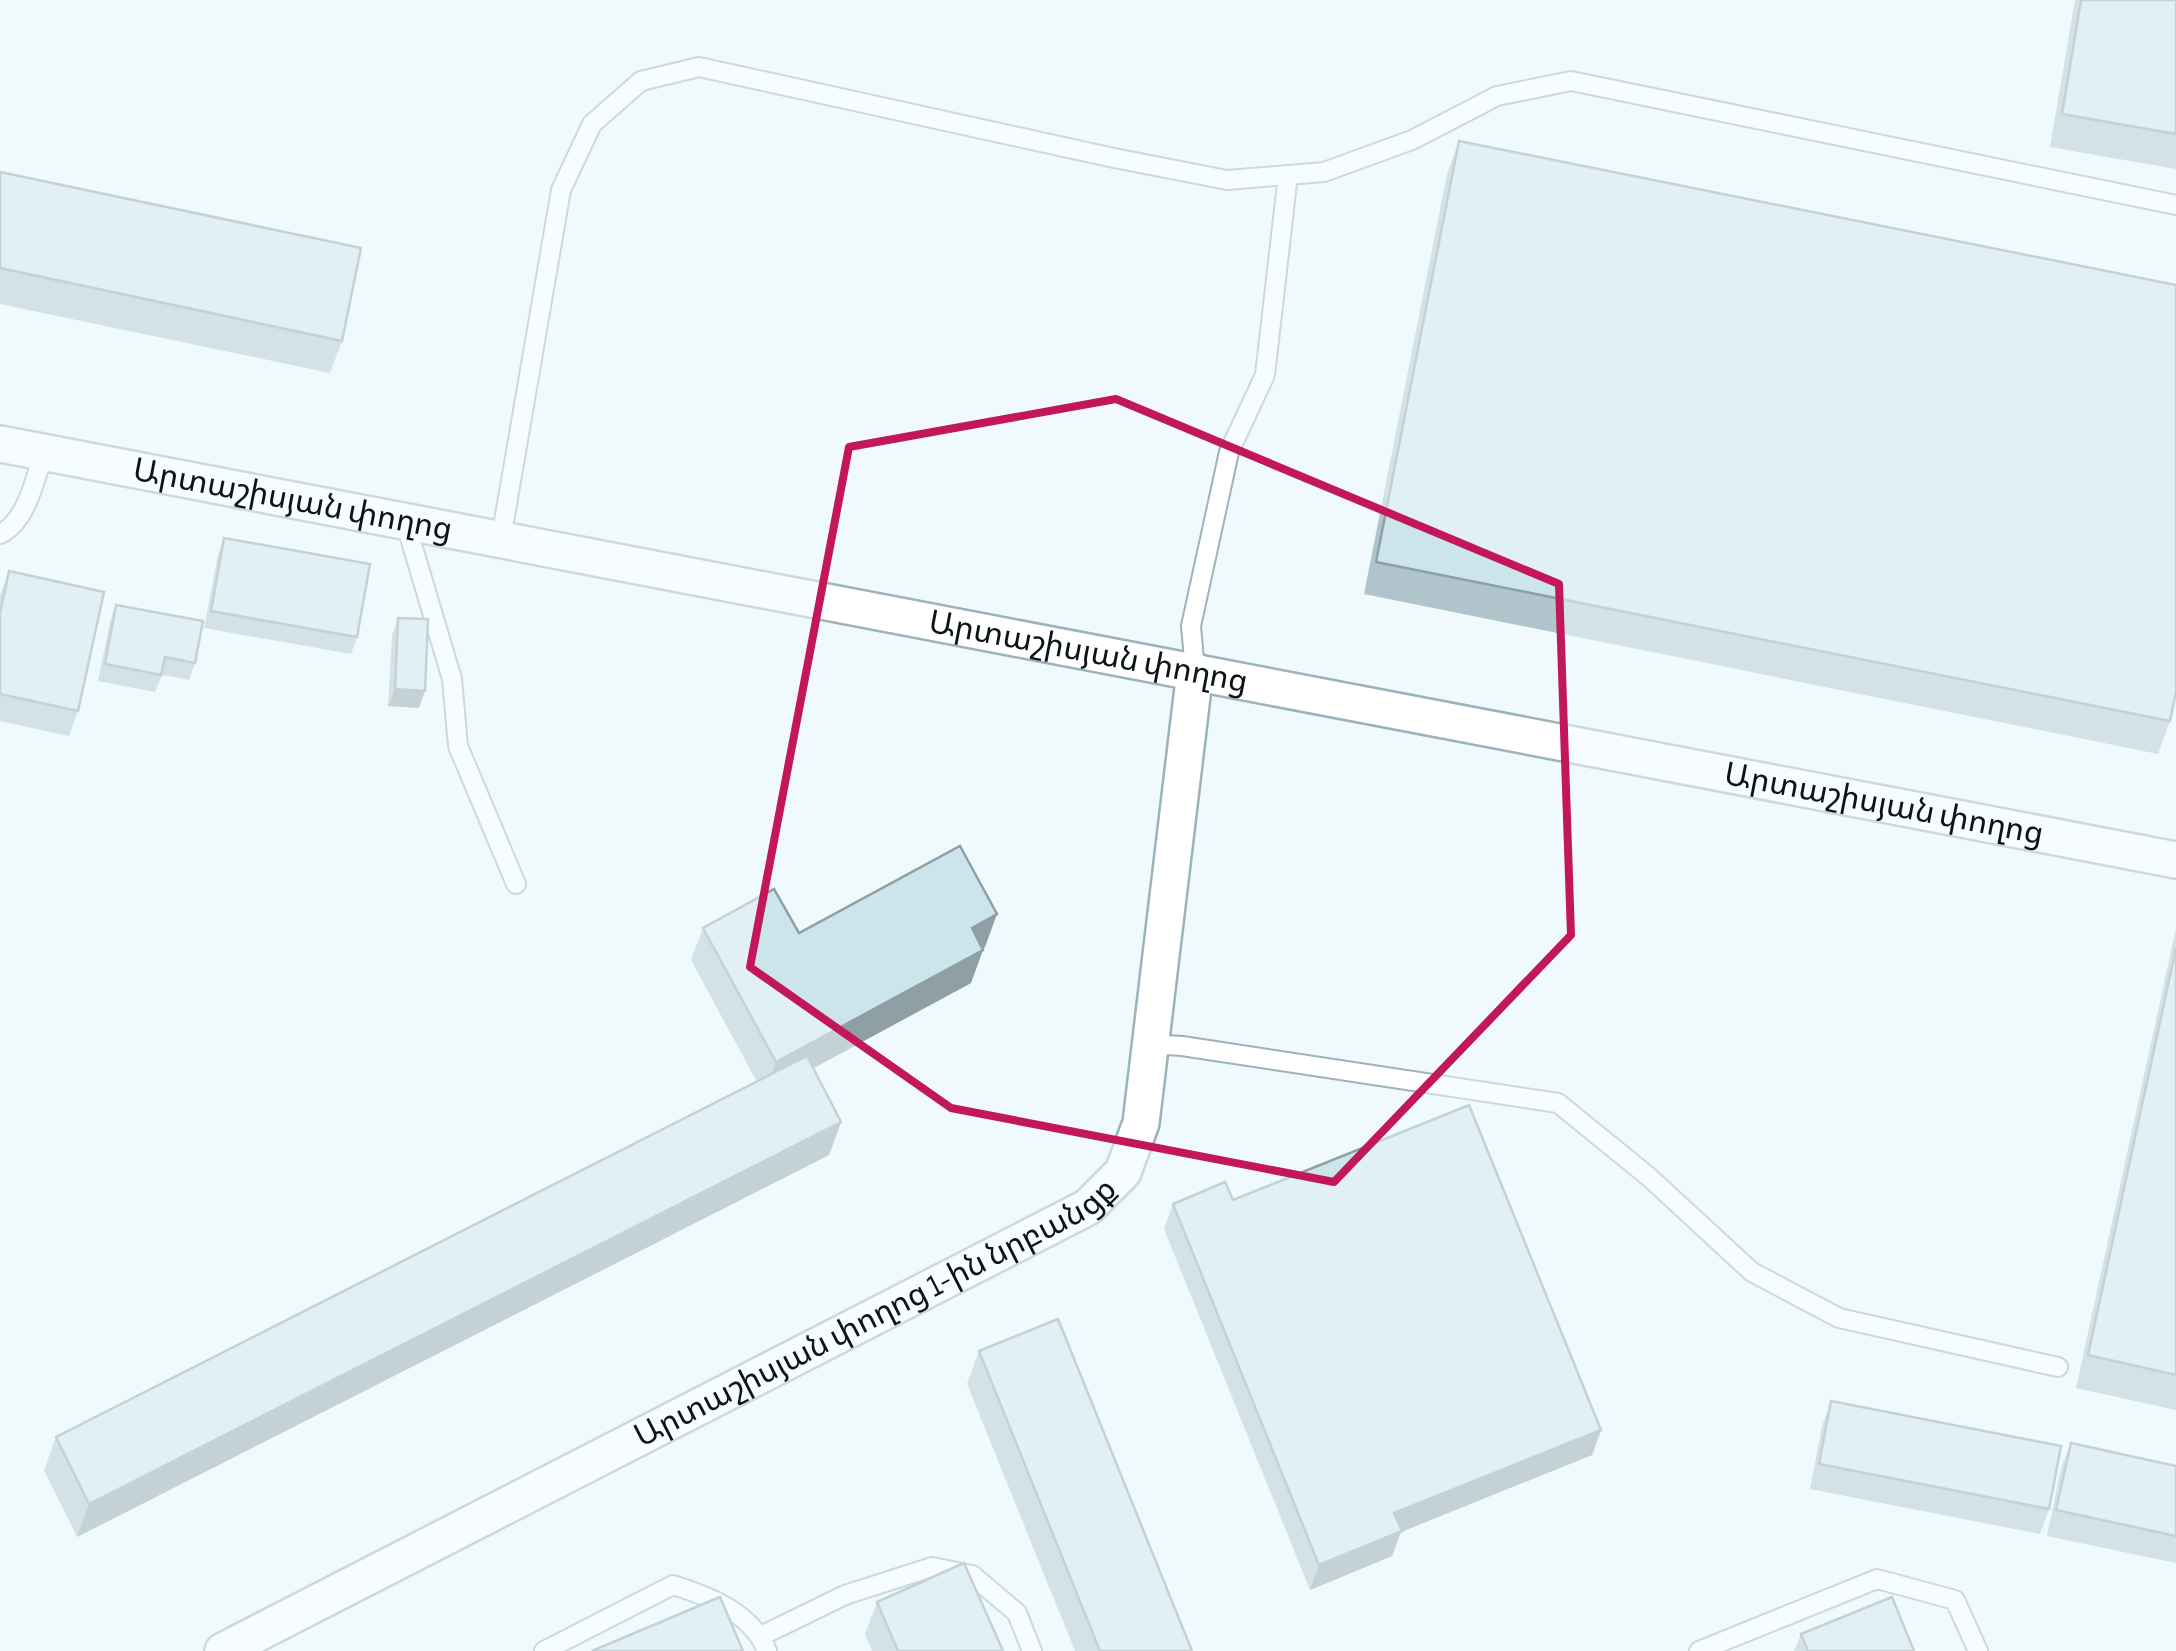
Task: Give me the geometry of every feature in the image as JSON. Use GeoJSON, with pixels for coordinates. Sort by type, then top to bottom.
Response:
{"type":"FeatureCollection","features":[{"type":"Feature","properties":{"kind":"street","name":"Արտաշիսյան փողոց"},"geometry":{"type":"LineString","coordinates":[[0,444],[2176,860]]}},
{"type":"Feature","properties":{"kind":"street","name":"Արտաշիսյան փողոց 1-ին նրբանցք"},"geometry":{"type":"LineString","coordinates":[[223,1651],[1088,1207],[1123,1172],[1141,1124],[1195,670]]}},
{"type":"Feature","properties":{"kind":"lane"},"geometry":{"type":"LineString","coordinates":[[501,539],[561,190],[592,124],[641,82],[699,67],[1227,180],[1324,172],[1412,140],[1497,96],[1570,82],[2176,205]]}},
{"type":"Feature","properties":{"kind":"lane"},"geometry":{"type":"LineString","coordinates":[[1195,670],[1191,626],[1228,452],[1265,375],[1288,174]]}},
{"type":"Feature","properties":{"kind":"lane"},"geometry":{"type":"LineString","coordinates":[[0,534],[12,528],[31,491],[44,452]]}},
{"type":"Feature","properties":{"kind":"lane"},"geometry":{"type":"LineString","coordinates":[[405,521],[452,679],[458,746],[516,884]]}},
{"type":"Feature","properties":{"kind":"lane"},"geometry":{"type":"LineString","coordinates":[[1150,1044],[1558,1103],[1649,1177],[1752,1272],[1839,1318],[2058,1367]]}},
{"type":"Feature","properties":{"kind":"lane"},"geometry":{"type":"LineString","coordinates":[[544,1651],[672,1585],[716,1598],[764,1643],[845,1595],[932,1567],[972,1575],[1017,1613],[1032,1651]]}},
{"type":"Feature","properties":{"kind":"lane"},"geometry":{"type":"LineString","coordinates":[[1699,1651],[1877,1579],[1955,1600],[1978,1651]]}},
{"type":"Feature","properties":{"kind":"highlighted area"},"geometry":{"type":"Polygon","coordinates":[[[1116,399],[1559,584],[1571,935],[1334,1182],[951,1108],[750,967],[849,447],[1116,399]]]}},
{"type":"Feature","properties":{"kind":"building"},"geometry":{"type":"Polygon","coordinates":[[[2081,0],[2176,0],[2176,134],[2062,114],[2081,0]]]}},
{"type":"Feature","properties":{"kind":"building"},"geometry":{"type":"Polygon","coordinates":[[[1459,141],[2176,285],[2176,692],[2170,721],[1376,562],[1459,141]]]}},
{"type":"Feature","properties":{"kind":"building"},"geometry":{"type":"Polygon","coordinates":[[[0,172],[361,248],[342,341],[0,268],[0,172]]]}},
{"type":"Feature","properties":{"kind":"building"},"geometry":{"type":"Polygon","coordinates":[[[224,538],[370,564],[357,637],[211,611],[224,538]]]}},
{"type":"Feature","properties":{"kind":"building"},"geometry":{"type":"Polygon","coordinates":[[[9,571],[104,592],[78,711],[0,694],[0,613],[9,571]]]}},
{"type":"Feature","properties":{"kind":"building"},"geometry":{"type":"Polygon","coordinates":[[[116,605],[203,621],[195,663],[165,657],[161,675],[105,664],[116,605]]]}},
{"type":"Feature","properties":{"kind":"building"},"geometry":{"type":"Polygon","coordinates":[[[398,618],[428,619],[425,691],[395,689],[398,618]]]}},
{"type":"Feature","properties":{"kind":"building"},"geometry":{"type":"Polygon","coordinates":[[[960,846],[997,914],[972,928],[983,950],[776,1062],[703,928],[774,889],[799,933],[960,846]]]}},
{"type":"Feature","properties":{"kind":"building"},"geometry":{"type":"Polygon","coordinates":[[[2176,948],[2176,1375],[2088,1355],[2176,948]]]}},
{"type":"Feature","properties":{"kind":"building"},"geometry":{"type":"Polygon","coordinates":[[[807,1056],[841,1122],[89,1504],[56,1437],[807,1056]]]}},
{"type":"Feature","properties":{"kind":"building"},"geometry":{"type":"Polygon","coordinates":[[[1469,1105],[1601,1430],[1394,1513],[1402,1531],[1319,1565],[1173,1204],[1225,1182],[1233,1200],[1469,1105]]]}},
{"type":"Feature","properties":{"kind":"building"},"geometry":{"type":"Polygon","coordinates":[[[1058,1319],[1192,1651],[1100,1651],[979,1351],[1058,1319]]]}},
{"type":"Feature","properties":{"kind":"building"},"geometry":{"type":"Polygon","coordinates":[[[1831,1401],[2061,1446],[2049,1509],[1819,1464],[1831,1401]]]}},
{"type":"Feature","properties":{"kind":"building"},"geometry":{"type":"Polygon","coordinates":[[[2071,1443],[2176,1466],[2176,1536],[2056,1510],[2071,1443]]]}},
{"type":"Feature","properties":{"kind":"building"},"geometry":{"type":"Polygon","coordinates":[[[964,1563],[1003,1651],[898,1651],[877,1602],[964,1563]]]}},
{"type":"Feature","properties":{"kind":"building"},"geometry":{"type":"Polygon","coordinates":[[[720,1597],[743,1651],[592,1651],[720,1597]]]}},
{"type":"Feature","properties":{"kind":"building"},"geometry":{"type":"Polygon","coordinates":[[[1892,1597],[1914,1651],[1808,1651],[1801,1634],[1892,1597]]]}}]}
